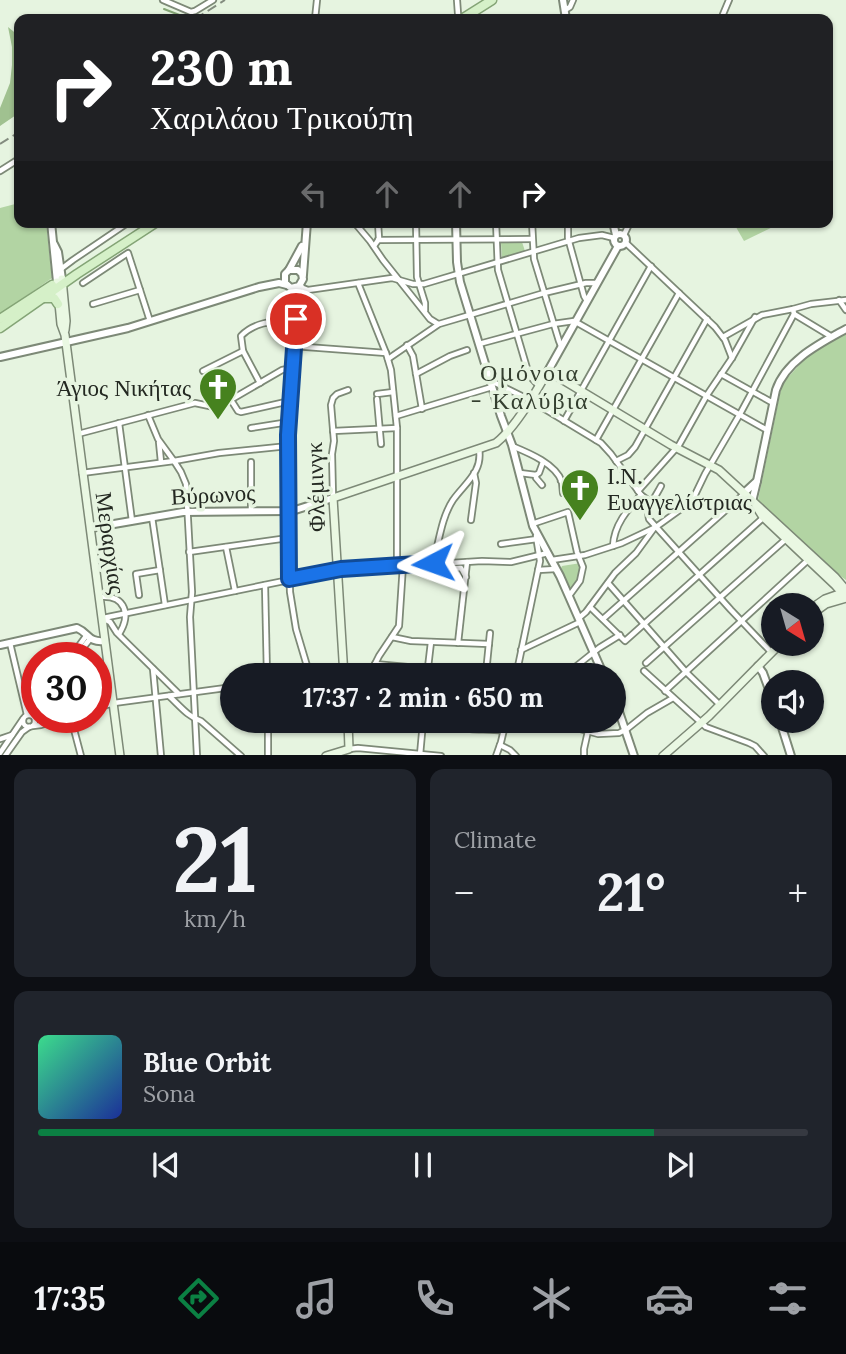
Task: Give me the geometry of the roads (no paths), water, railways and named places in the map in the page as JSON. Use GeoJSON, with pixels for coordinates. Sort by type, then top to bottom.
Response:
{"type":"FeatureCollection","features":[{"type":"Feature","properties":{"kind":"main road"},"geometry":{"type":"LineString","coordinates":[[466,14],[492,0]]}},
{"type":"Feature","properties":{"kind":"main road"},"geometry":{"type":"LineString","coordinates":[[0,328],[139,228]]}},
{"type":"Feature","properties":{"kind":"main road"},"geometry":{"type":"LineString","coordinates":[[0,319],[148,228]]}},
{"type":"Feature","properties":{"kind":"main road","name":"Μεραρχίας"},"geometry":{"type":"LineString","coordinates":[[59,284],[58,304],[65,338],[120,755]]}},
{"type":"Feature","properties":{"kind":"main road","name":"Μεραρχίας"},"geometry":{"type":"LineString","coordinates":[[59,284],[66,321],[65,338]]}},
{"type":"Feature","properties":{"kind":"main road"},"geometry":{"type":"LineString","coordinates":[[43,298],[54,298],[58,304]]}},
{"type":"Feature","properties":{"kind":"main road"},"geometry":{"type":"LineString","coordinates":[[495,443],[507,432],[548,371],[723,474],[842,582],[845,594]]}},
{"type":"Feature","properties":{"kind":"main road","name":"Βύρωνος"},"geometry":{"type":"LineString","coordinates":[[333,498],[495,443]]}},
{"type":"Feature","properties":{"kind":"main road","name":"Φλέμινγκ"},"geometry":{"type":"LineString","coordinates":[[333,498],[343,663]]}},
{"type":"Feature","properties":{"kind":"main road"},"geometry":{"type":"LineString","coordinates":[[754,503],[763,517],[845,594]]}},
{"type":"Feature","properties":{"kind":"main road"},"geometry":{"type":"LineString","coordinates":[[824,598],[831,587],[829,580]]}},
{"type":"Feature","properties":{"kind":"main road"},"geometry":{"type":"LineString","coordinates":[[824,600],[845,594]]}},
{"type":"Feature","properties":{"kind":"main road"},"geometry":{"type":"LineString","coordinates":[[824,605],[845,594]]}},
{"type":"Feature","properties":{"kind":"main road"},"geometry":{"type":"LineString","coordinates":[[663,755],[673,751],[768,656]]}},
{"type":"Feature","properties":{"kind":"main road"},"geometry":{"type":"LineString","coordinates":[[326,755],[349,752],[348,733]]}},
{"type":"Feature","properties":{"kind":"street"},"geometry":{"type":"LineString","coordinates":[[163,0],[191,12],[213,0]]}},
{"type":"Feature","properties":{"kind":"street"},"geometry":{"type":"LineString","coordinates":[[563,0],[565,14]]}},
{"type":"Feature","properties":{"kind":"street"},"geometry":{"type":"LineString","coordinates":[[565,10],[573,0]]}},
{"type":"Feature","properties":{"kind":"street","name":"Μεραρχίας"},"geometry":{"type":"LineString","coordinates":[[52,228],[59,284]]}},
{"type":"Feature","properties":{"kind":"street"},"geometry":{"type":"LineString","coordinates":[[61,270],[120,228]]}},
{"type":"Feature","properties":{"kind":"street"},"geometry":{"type":"LineString","coordinates":[[306,228],[293,345],[288,446],[288,537],[289,579],[294,618],[306,663]]}},
{"type":"Feature","properties":{"kind":"street"},"geometry":{"type":"LineString","coordinates":[[359,228],[425,312],[439,324]]}},
{"type":"Feature","properties":{"kind":"street"},"geometry":{"type":"LineString","coordinates":[[374,246],[378,240],[378,228]]}},
{"type":"Feature","properties":{"kind":"street"},"geometry":{"type":"LineString","coordinates":[[416,228],[418,285],[425,303],[425,312]]}},
{"type":"Feature","properties":{"kind":"street"},"geometry":{"type":"LineString","coordinates":[[456,228],[458,274],[512,446],[540,555],[518,663]]}},
{"type":"Feature","properties":{"kind":"street"},"geometry":{"type":"LineString","coordinates":[[496,228],[496,263],[529,375],[539,386]]}},
{"type":"Feature","properties":{"kind":"street"},"geometry":{"type":"LineString","coordinates":[[532,228],[533,252],[562,347]]}},
{"type":"Feature","properties":{"kind":"street"},"geometry":{"type":"LineString","coordinates":[[568,228],[568,240],[587,301]]}},
{"type":"Feature","properties":{"kind":"street"},"geometry":{"type":"LineString","coordinates":[[548,371],[618,246],[621,246],[615,228]]}},
{"type":"Feature","properties":{"kind":"street"},"geometry":{"type":"LineString","coordinates":[[620,238],[626,228]]}},
{"type":"Feature","properties":{"kind":"street"},"geometry":{"type":"LineString","coordinates":[[259,287],[288,271],[298,270],[305,289],[392,278],[418,285],[568,240],[605,235],[620,238],[707,319],[723,337],[732,358]]}},
{"type":"Feature","properties":{"kind":"street"},"geometry":{"type":"LineString","coordinates":[[378,240],[532,239]]}},
{"type":"Feature","properties":{"kind":"street"},"geometry":{"type":"LineString","coordinates":[[298,303],[284,277],[305,241]]}},
{"type":"Feature","properties":{"kind":"street","name":"Μεραρχίας"},"geometry":{"type":"LineString","coordinates":[[53,243],[61,270],[59,284]]}},
{"type":"Feature","properties":{"kind":"street"},"geometry":{"type":"LineString","coordinates":[[83,283],[128,253],[150,321]]}},
{"type":"Feature","properties":{"kind":"street"},"geometry":{"type":"LineString","coordinates":[[59,258],[73,260]]}},
{"type":"Feature","properties":{"kind":"street"},"geometry":{"type":"LineString","coordinates":[[564,421],[651,266]]}},
{"type":"Feature","properties":{"kind":"street"},"geometry":{"type":"LineString","coordinates":[[0,357],[65,338],[110,333],[259,287],[279,283],[295,288],[301,282]]}},
{"type":"Feature","properties":{"kind":"street"},"geometry":{"type":"LineString","coordinates":[[293,345],[387,356],[439,324],[544,293],[590,282],[597,283]]}},
{"type":"Feature","properties":{"kind":"street"},"geometry":{"type":"LineString","coordinates":[[358,283],[387,356],[397,430],[400,622],[375,663]]}},
{"type":"Feature","properties":{"kind":"street"},"geometry":{"type":"LineString","coordinates":[[298,303],[304,293],[312,289]]}},
{"type":"Feature","properties":{"kind":"street"},"geometry":{"type":"LineString","coordinates":[[93,304],[140,290]]}},
{"type":"Feature","properties":{"kind":"street"},"geometry":{"type":"LineString","coordinates":[[596,440],[679,293]]}},
{"type":"Feature","properties":{"kind":"street"},"geometry":{"type":"LineString","coordinates":[[839,300],[846,310]]}},
{"type":"Feature","properties":{"kind":"street"},"geometry":{"type":"LineString","coordinates":[[723,337],[755,317],[794,312],[803,306],[846,300]]}},
{"type":"Feature","properties":{"kind":"street"},"geometry":{"type":"LineString","coordinates":[[794,312],[832,337]]}},
{"type":"Feature","properties":{"kind":"street"},"geometry":{"type":"LineString","coordinates":[[102,618],[338,570],[433,563],[512,562],[540,555],[579,556],[612,546],[656,527],[692,501],[794,312]]}},
{"type":"Feature","properties":{"kind":"street"},"geometry":{"type":"LineString","coordinates":[[612,546],[619,523],[639,493],[677,448],[755,317]]}},
{"type":"Feature","properties":{"kind":"street"},"geometry":{"type":"LineString","coordinates":[[260,383],[243,351],[241,335],[258,325],[296,319]]}},
{"type":"Feature","properties":{"kind":"street"},"geometry":{"type":"LineString","coordinates":[[616,461],[631,452],[707,319]]}},
{"type":"Feature","properties":{"kind":"street"},"geometry":{"type":"LineString","coordinates":[[478,344],[554,324],[576,322],[767,430]]}},
{"type":"Feature","properties":{"kind":"street"},"geometry":{"type":"LineString","coordinates":[[754,503],[777,386],[805,353],[846,329]]}},
{"type":"Feature","properties":{"kind":"street"},"geometry":{"type":"LineString","coordinates":[[407,345],[413,355],[422,409]]}},
{"type":"Feature","properties":{"kind":"street"},"geometry":{"type":"LineString","coordinates":[[416,374],[467,350]]}},
{"type":"Feature","properties":{"kind":"street"},"geometry":{"type":"LineString","coordinates":[[203,371],[243,351]]}},
{"type":"Feature","properties":{"kind":"street"},"geometry":{"type":"LineString","coordinates":[[78,434],[195,403],[218,407],[284,369],[292,368]]}},
{"type":"Feature","properties":{"kind":"street"},"geometry":{"type":"LineString","coordinates":[[721,374],[773,403]]}},
{"type":"Feature","properties":{"kind":"street"},"geometry":{"type":"LineString","coordinates":[[396,416],[491,384],[530,400],[596,440],[606,448],[639,493],[652,503]]}},
{"type":"Feature","properties":{"kind":"street","name":"Φλέμινγκ"},"geometry":{"type":"LineString","coordinates":[[333,498],[332,401],[337,394],[348,390]]}},
{"type":"Feature","properties":{"kind":"street"},"geometry":{"type":"LineString","coordinates":[[381,444],[377,396],[393,392]]}},
{"type":"Feature","properties":{"kind":"street"},"geometry":{"type":"LineString","coordinates":[[231,400],[241,412],[290,401]]}},
{"type":"Feature","properties":{"kind":"street"},"geometry":{"type":"LineString","coordinates":[[148,415],[158,439],[181,471],[186,484],[197,755]]}},
{"type":"Feature","properties":{"kind":"street"},"geometry":{"type":"LineString","coordinates":[[251,428],[289,422]]}},
{"type":"Feature","properties":{"kind":"street"},"geometry":{"type":"LineString","coordinates":[[118,423],[132,521]]}},
{"type":"Feature","properties":{"kind":"street"},"geometry":{"type":"LineString","coordinates":[[333,431],[380,428],[397,430]]}},
{"type":"Feature","properties":{"kind":"street"},"geometry":{"type":"LineString","coordinates":[[158,439],[161,462]]}},
{"type":"Feature","properties":{"kind":"street"},"geometry":{"type":"LineString","coordinates":[[495,443],[512,446],[543,462],[558,475],[563,494]]}},
{"type":"Feature","properties":{"kind":"street"},"geometry":{"type":"LineString","coordinates":[[82,472],[288,446]]}},
{"type":"Feature","properties":{"kind":"street"},"geometry":{"type":"LineString","coordinates":[[466,576],[461,569],[434,569],[433,563],[449,507],[480,465],[479,448]]}},
{"type":"Feature","properties":{"kind":"street"},"geometry":{"type":"LineString","coordinates":[[536,475],[543,462]]}},
{"type":"Feature","properties":{"kind":"street"},"geometry":{"type":"LineString","coordinates":[[251,463],[251,511]]}},
{"type":"Feature","properties":{"kind":"street"},"geometry":{"type":"LineString","coordinates":[[471,520],[476,483],[474,473]]}},
{"type":"Feature","properties":{"kind":"street"},"geometry":{"type":"LineString","coordinates":[[519,473],[536,475]]}},
{"type":"Feature","properties":{"kind":"street"},"geometry":{"type":"LineString","coordinates":[[536,475],[542,485]]}},
{"type":"Feature","properties":{"kind":"street"},"geometry":{"type":"LineString","coordinates":[[561,481],[580,497]]}},
{"type":"Feature","properties":{"kind":"street"},"geometry":{"type":"LineString","coordinates":[[603,619],[757,481]]}},
{"type":"Feature","properties":{"kind":"street"},"geometry":{"type":"LineString","coordinates":[[662,486],[652,503],[649,519],[761,641]]}},
{"type":"Feature","properties":{"kind":"street","name":"Βύρωνος"},"geometry":{"type":"LineString","coordinates":[[90,528],[186,512],[296,510],[333,498]]}},
{"type":"Feature","properties":{"kind":"street"},"geometry":{"type":"LineString","coordinates":[[532,524],[568,512],[583,565],[577,587],[569,596]]}},
{"type":"Feature","properties":{"kind":"street"},"geometry":{"type":"LineString","coordinates":[[152,517],[164,605]]}},
{"type":"Feature","properties":{"kind":"street"},"geometry":{"type":"LineString","coordinates":[[590,607],[625,641],[763,517]]}},
{"type":"Feature","properties":{"kind":"street"},"geometry":{"type":"LineString","coordinates":[[521,650],[579,620],[617,570],[638,550],[656,527]]}},
{"type":"Feature","properties":{"kind":"street"},"geometry":{"type":"LineString","coordinates":[[501,544],[536,535]]}},
{"type":"Feature","properties":{"kind":"street"},"geometry":{"type":"LineString","coordinates":[[536,535],[557,569],[599,663]]}},
{"type":"Feature","properties":{"kind":"street"},"geometry":{"type":"LineString","coordinates":[[189,552],[288,537]]}},
{"type":"Feature","properties":{"kind":"street"},"geometry":{"type":"LineString","coordinates":[[646,663],[786,540]]}},
{"type":"Feature","properties":{"kind":"street"},"geometry":{"type":"LineString","coordinates":[[226,547],[235,591]]}},
{"type":"Feature","properties":{"kind":"street"},"geometry":{"type":"LineString","coordinates":[[665,691],[808,560]]}},
{"type":"Feature","properties":{"kind":"street"},"geometry":{"type":"LineString","coordinates":[[458,643],[467,562]]}},
{"type":"Feature","properties":{"kind":"street"},"geometry":{"type":"LineString","coordinates":[[538,570],[557,569]]}},
{"type":"Feature","properties":{"kind":"street"},"geometry":{"type":"LineString","coordinates":[[139,595],[136,574],[160,570]]}},
{"type":"Feature","properties":{"kind":"street"},"geometry":{"type":"LineString","coordinates":[[608,583],[686,672],[720,705]]}},
{"type":"Feature","properties":{"kind":"street"},"geometry":{"type":"LineString","coordinates":[[265,585],[267,663]]}},
{"type":"Feature","properties":{"kind":"street"},"geometry":{"type":"LineString","coordinates":[[100,597],[115,600],[122,605],[126,613],[119,634]]}},
{"type":"Feature","properties":{"kind":"street"},"geometry":{"type":"LineString","coordinates":[[102,618],[109,621],[180,695]]}},
{"type":"Feature","properties":{"kind":"street"},"geometry":{"type":"LineString","coordinates":[[0,645],[77,628],[97,642],[105,641]]}},
{"type":"Feature","properties":{"kind":"street"},"geometry":{"type":"LineString","coordinates":[[487,663],[490,633]]}},
{"type":"Feature","properties":{"kind":"street"},"geometry":{"type":"LineString","coordinates":[[580,663],[620,635]]}},
{"type":"Feature","properties":{"kind":"street"},"geometry":{"type":"LineString","coordinates":[[84,642],[88,637]]}},
{"type":"Feature","properties":{"kind":"street"},"geometry":{"type":"LineString","coordinates":[[392,637],[411,641],[489,644]]}},
{"type":"Feature","properties":{"kind":"street"},"geometry":{"type":"LineString","coordinates":[[428,663],[431,642]]}},
{"type":"Feature","properties":{"kind":"street"},"geometry":{"type":"LineString","coordinates":[[10,643],[21,693]]}},
{"type":"Feature","properties":{"kind":"street"},"geometry":{"type":"LineString","coordinates":[[758,666],[761,670]]}},
{"type":"Feature","properties":{"kind":"street"},"geometry":{"type":"LineString","coordinates":[[152,668],[160,755]]}},
{"type":"Feature","properties":{"kind":"street"},"geometry":{"type":"LineString","coordinates":[[644,671],[708,728],[755,746],[764,755]]}},
{"type":"Feature","properties":{"kind":"street"},"geometry":{"type":"LineString","coordinates":[[114,703],[220,689]]}},
{"type":"Feature","properties":{"kind":"street"},"geometry":{"type":"LineString","coordinates":[[169,696],[241,755]]}},
{"type":"Feature","properties":{"kind":"street"},"geometry":{"type":"LineString","coordinates":[[626,729],[673,698]]}},
{"type":"Feature","properties":{"kind":"street"},"geometry":{"type":"LineString","coordinates":[[2,754],[21,723]]}},
{"type":"Feature","properties":{"kind":"street"},"geometry":{"type":"LineString","coordinates":[[626,732],[635,755]]}},
{"type":"Feature","properties":{"kind":"street"},"geometry":{"type":"LineString","coordinates":[[2,754],[22,733]]}},
{"type":"Feature","properties":{"kind":"street"},"geometry":{"type":"LineString","coordinates":[[74,733],[81,755]]}},
{"type":"Feature","properties":{"kind":"street"},"geometry":{"type":"LineString","coordinates":[[268,733],[268,755]]}},
{"type":"Feature","properties":{"kind":"street"},"geometry":{"type":"LineString","coordinates":[[420,755],[422,733]]}},
{"type":"Feature","properties":{"kind":"street"},"geometry":{"type":"LineString","coordinates":[[496,755],[503,733]]}},
{"type":"Feature","properties":{"kind":"street"},"geometry":{"type":"LineString","coordinates":[[584,755],[588,733]]}},
{"type":"Feature","properties":{"kind":"street"},"geometry":{"type":"LineString","coordinates":[[597,733],[619,733]]}},
{"type":"Feature","properties":{"kind":"street"},"geometry":{"type":"LineString","coordinates":[[784,733],[791,755]]}},
{"type":"Feature","properties":{"kind":"street"},"geometry":{"type":"LineString","coordinates":[[0,739],[13,735]]}},
{"type":"Feature","properties":{"kind":"street"},"geometry":{"type":"LineString","coordinates":[[500,745],[516,755]]}},
{"type":"Feature","properties":{"kind":"street"},"geometry":{"type":"LineString","coordinates":[[233,748],[233,755]]}},
{"type":"Feature","properties":{"kind":"street"},"geometry":{"type":"LineString","coordinates":[[349,752],[358,748],[441,755]]}},
{"type":"Feature","properties":{"kind":"waterway"},"geometry":{"type":"LineString","coordinates":[[164,9],[177,14]]}},
{"type":"Feature","properties":{"kind":"railway"},"geometry":{"type":"LineString","coordinates":[[203,14],[225,0]]}},
{"type":"Feature","properties":{"kind":"railway"},"geometry":{"type":"LineString","coordinates":[[0,144],[14,135]]}},
{"type":"Feature","properties":{"kind":"place","name":"Άγιος Νικήτας"},"geometry":{"type":"Point","coordinates":[218,421]}},
{"type":"Feature","properties":{"kind":"place","name":"Ι.Ν. Ευαγγελίστριας"},"geometry":{"type":"Point","coordinates":[580,522]}},
{"type":"Feature","properties":{"kind":"district","name":"Ομόνοια - Καλύβια"},"geometry":{"type":"Point","coordinates":[530,386]}}]}
